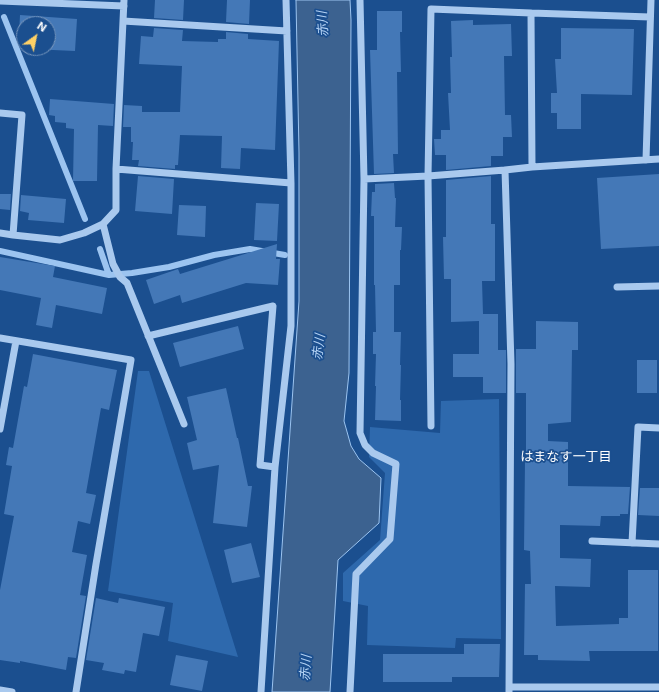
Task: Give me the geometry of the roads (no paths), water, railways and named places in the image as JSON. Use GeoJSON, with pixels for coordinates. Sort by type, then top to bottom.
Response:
{"type":"FeatureCollection","features":[{"type":"Feature","properties":{"kind":"street"},"geometry":{"type":"LineString","coordinates":[[261,692],[275,467],[291,326],[291,183],[286,0]]}},
{"type":"Feature","properties":{"kind":"street"},"geometry":{"type":"LineString","coordinates":[[350,692],[356,574],[390,539],[396,464],[373,453],[365,445],[360,432],[364,179],[360,0]]}},
{"type":"Feature","properties":{"kind":"street"},"geometry":{"type":"LineString","coordinates":[[646,160],[651,0]]}},
{"type":"Feature","properties":{"kind":"street"},"geometry":{"type":"LineString","coordinates":[[0,1],[124,3],[116,169],[116,210],[103,224],[84,233],[60,240],[0,233]]}},
{"type":"Feature","properties":{"kind":"street"},"geometry":{"type":"LineString","coordinates":[[430,426],[428,176],[431,9],[650,17]]}},
{"type":"Feature","properties":{"kind":"street"},"geometry":{"type":"LineString","coordinates":[[531,13],[532,167]]}},
{"type":"Feature","properties":{"kind":"street"},"geometry":{"type":"LineString","coordinates":[[123,21],[287,30]]}},
{"type":"Feature","properties":{"kind":"street"},"geometry":{"type":"LineString","coordinates":[[0,113],[22,115],[13,235]]}},
{"type":"Feature","properties":{"kind":"street"},"geometry":{"type":"LineString","coordinates":[[364,179],[428,176],[532,167],[659,159]]}},
{"type":"Feature","properties":{"kind":"street"},"geometry":{"type":"LineString","coordinates":[[116,169],[291,183]]}},
{"type":"Feature","properties":{"kind":"street"},"geometry":{"type":"LineString","coordinates":[[505,170],[511,364],[509,689],[659,687]]}},
{"type":"Feature","properties":{"kind":"street"},"geometry":{"type":"LineString","coordinates":[[103,224],[113,264],[120,277],[127,283],[184,424]]}},
{"type":"Feature","properties":{"kind":"street"},"geometry":{"type":"LineString","coordinates":[[617,288],[659,286]]}},
{"type":"Feature","properties":{"kind":"street"},"geometry":{"type":"LineString","coordinates":[[148,336],[273,306],[260,465],[275,467]]}},
{"type":"Feature","properties":{"kind":"street"},"geometry":{"type":"LineString","coordinates":[[0,338],[132,360],[96,564],[76,692]]}},
{"type":"Feature","properties":{"kind":"street"},"geometry":{"type":"LineString","coordinates":[[0,430],[16,340]]}},
{"type":"Feature","properties":{"kind":"street"},"geometry":{"type":"LineString","coordinates":[[632,543],[638,427],[659,428]]}},
{"type":"Feature","properties":{"kind":"street"},"geometry":{"type":"LineString","coordinates":[[592,541],[659,544]]}},
{"type":"Feature","properties":{"kind":"street"},"geometry":{"type":"LineString","coordinates":[[0,690],[12,692]]}},
{"type":"Feature","properties":{"kind":"water","name":"赤川"},"geometry":{"type":"Polygon","coordinates":[[[296,0],[350,0],[349,373],[344,421],[351,446],[359,459],[381,478],[379,523],[338,560],[330,692],[272,692],[299,301],[299,153],[296,0]]]}},
{"type":"Feature","properties":{"kind":"waterway"},"geometry":{"type":"LineString","coordinates":[[4,17],[85,219]]}},
{"type":"Feature","properties":{"kind":"waterway"},"geometry":{"type":"LineString","coordinates":[[100,249],[109,275]]}},
{"type":"Feature","properties":{"kind":"waterway"},"geometry":{"type":"LineString","coordinates":[[0,251],[109,275],[169,267],[214,255],[250,249],[285,255]]}},
{"type":"Feature","properties":{"kind":"district","name":"はまなす一丁目"},"geometry":{"type":"Point","coordinates":[566,457]}}]}
